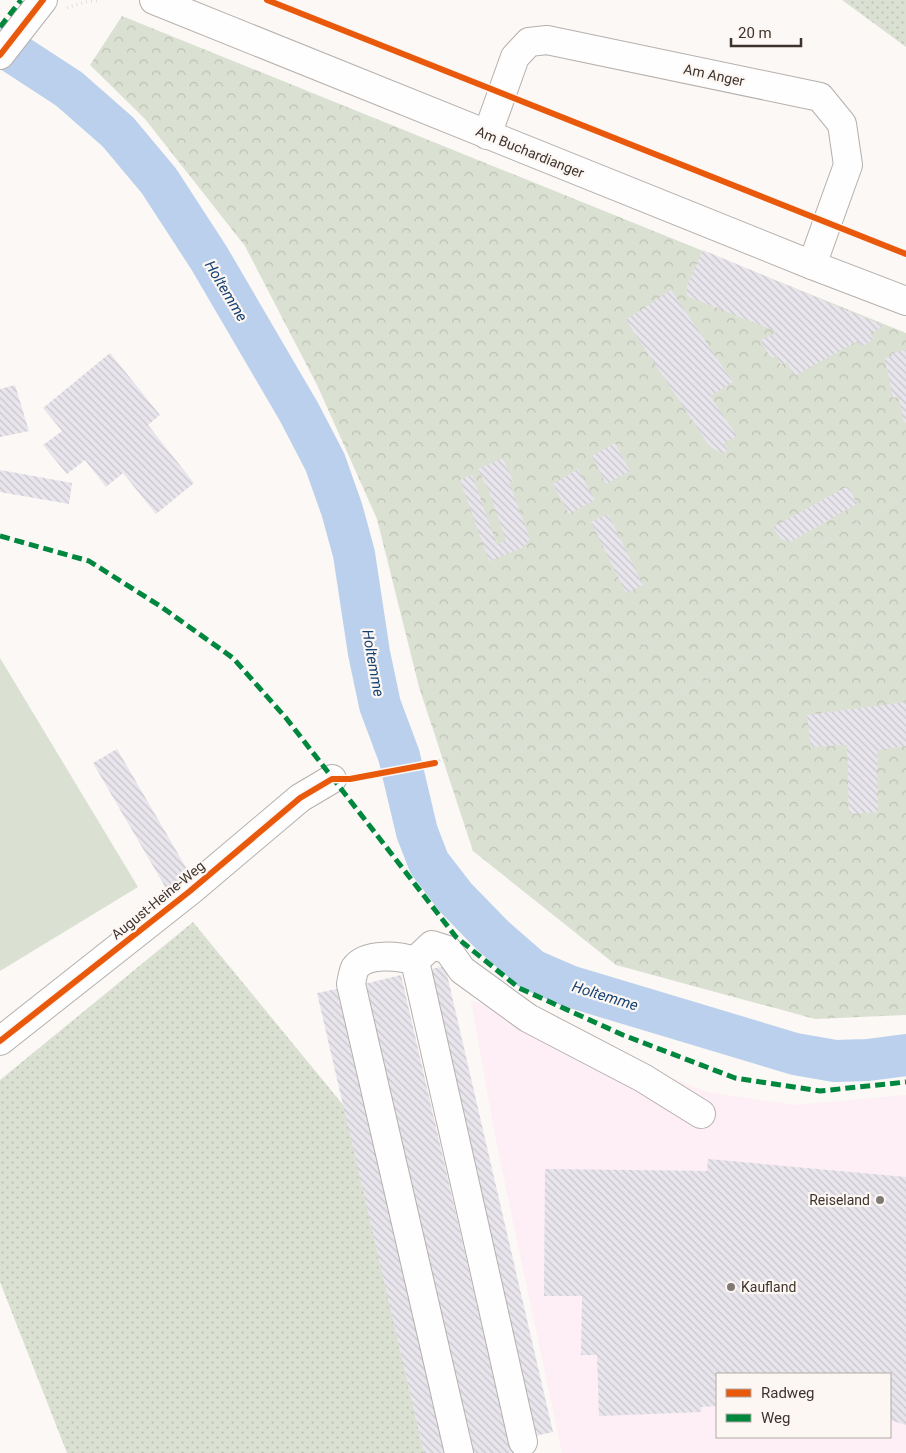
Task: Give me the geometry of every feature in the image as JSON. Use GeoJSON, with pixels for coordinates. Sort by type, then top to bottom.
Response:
{"type":"FeatureCollection","features":[{"type":"Feature","properties":{"kind":"main road","name":"Am Buchardianger"},"geometry":{"type":"LineString","coordinates":[[154,0],[487,135],[906,301]]}},
{"type":"Feature","properties":{"kind":"main road"},"geometry":{"type":"LineString","coordinates":[[0,55],[47,8]]}},
{"type":"Feature","properties":{"kind":"main road","name":"Am Anger"},"geometry":{"type":"LineString","coordinates":[[487,135],[515,57],[529,42],[547,40],[820,97],[842,124],[848,165],[812,265]]}},
{"type":"Feature","properties":{"kind":"main road","name":"August-Heine-Weg"},"geometry":{"type":"LineString","coordinates":[[0,1042],[190,891],[300,798],[332,779]]}},
{"type":"Feature","properties":{"kind":"main road"},"geometry":{"type":"LineString","coordinates":[[415,961],[432,945],[448,950],[462,970],[528,1018],[643,1078],[701,1114]]}},
{"type":"Feature","properties":{"kind":"main road"},"geometry":{"type":"LineString","coordinates":[[415,961],[401,956],[366,960],[355,968],[351,984],[459,1453]]}},
{"type":"Feature","properties":{"kind":"main road"},"geometry":{"type":"LineString","coordinates":[[415,961],[524,1442]]}},
{"type":"Feature","properties":{"kind":"path"},"geometry":{"type":"LineString","coordinates":[[47,8],[101,0]]}},
{"type":"Feature","properties":{"kind":"path"},"geometry":{"type":"LineString","coordinates":[[435,763],[906,495]]}},
{"type":"Feature","properties":{"kind":"path"},"geometry":{"type":"LineString","coordinates":[[483,735],[506,754],[574,741],[681,693],[799,631],[906,655]]}},
{"type":"Feature","properties":{"kind":"shaded area"},"geometry":{"type":"Polygon","coordinates":[[[471,1000],[707,1092],[795,1105],[906,1095],[906,1453],[562,1453],[496,1141],[471,1000]]]}},
{"type":"Feature","properties":{"kind":"green space"},"geometry":{"type":"Polygon","coordinates":[[[842,0],[906,0],[906,47],[842,0]]]}},
{"type":"Feature","properties":{"kind":"green space"},"geometry":{"type":"Polygon","coordinates":[[[122,16],[906,333],[906,1015],[815,1019],[616,965],[473,851],[419,687],[377,519],[318,387],[245,246],[145,119],[90,65],[122,16]]]}},
{"type":"Feature","properties":{"kind":"green space"},"geometry":{"type":"Polygon","coordinates":[[[0,658],[138,887],[0,971],[0,658]]]}},
{"type":"Feature","properties":{"kind":"green space"},"geometry":{"type":"Polygon","coordinates":[[[193,922],[344,1106],[424,1453],[67,1453],[0,1282],[0,1080],[193,922]]]}},
{"type":"Feature","properties":{"kind":"building"},"geometry":{"type":"Polygon","coordinates":[[[703,250],[884,326],[870,333],[874,339],[861,347],[858,341],[794,376],[787,362],[781,365],[776,355],[771,359],[761,340],[778,332],[687,296],[687,286],[703,250]]]}},
{"type":"Feature","properties":{"kind":"building"},"geometry":{"type":"Polygon","coordinates":[[[671,290],[733,382],[710,396],[737,436],[723,444],[728,448],[724,454],[710,447],[626,320],[671,290]]]}},
{"type":"Feature","properties":{"kind":"building"},"geometry":{"type":"Polygon","coordinates":[[[906,350],[906,422],[904,423],[899,397],[893,398],[885,358],[892,356],[891,353],[906,350]]]}},
{"type":"Feature","properties":{"kind":"building"},"geometry":{"type":"Polygon","coordinates":[[[110,353],[160,415],[148,425],[194,483],[156,514],[123,473],[106,487],[85,460],[67,474],[43,445],[62,431],[43,408],[110,353]]]}},
{"type":"Feature","properties":{"kind":"building"},"geometry":{"type":"Polygon","coordinates":[[[15,385],[29,431],[0,437],[0,389],[15,385]]]}},
{"type":"Feature","properties":{"kind":"building"},"geometry":{"type":"Polygon","coordinates":[[[615,443],[630,471],[606,484],[592,456],[615,443]]]}},
{"type":"Feature","properties":{"kind":"building"},"geometry":{"type":"Polygon","coordinates":[[[503,458],[513,481],[509,482],[530,539],[522,548],[489,561],[460,480],[472,475],[497,545],[506,540],[488,489],[478,469],[503,458]]]}},
{"type":"Feature","properties":{"kind":"building"},"geometry":{"type":"Polygon","coordinates":[[[578,469],[595,500],[569,514],[553,484],[578,469]]]}},
{"type":"Feature","properties":{"kind":"building"},"geometry":{"type":"Polygon","coordinates":[[[0,470],[72,483],[69,504],[0,492],[0,470]]]}},
{"type":"Feature","properties":{"kind":"building"},"geometry":{"type":"Polygon","coordinates":[[[848,486],[857,504],[790,542],[781,539],[773,527],[848,486]]]}},
{"type":"Feature","properties":{"kind":"building"},"geometry":{"type":"Polygon","coordinates":[[[608,514],[643,585],[626,593],[591,522],[608,514]]]}},
{"type":"Feature","properties":{"kind":"building"},"geometry":{"type":"Polygon","coordinates":[[[906,702],[906,746],[877,750],[878,812],[849,814],[847,745],[811,747],[807,715],[906,702]]]}},
{"type":"Feature","properties":{"kind":"building"},"geometry":{"type":"Polygon","coordinates":[[[117,749],[191,876],[167,890],[93,763],[117,749]]]}},
{"type":"Feature","properties":{"kind":"building"},"geometry":{"type":"Polygon","coordinates":[[[445,966],[553,1432],[535,1436],[427,970],[445,966]]]}},
{"type":"Feature","properties":{"kind":"building"},"geometry":{"type":"Polygon","coordinates":[[[401,975],[511,1453],[472,1453],[364,984],[401,975]]]}},
{"type":"Feature","properties":{"kind":"building"},"geometry":{"type":"Polygon","coordinates":[[[337,989],[445,1453],[424,1453],[317,993],[337,989]]]}},
{"type":"Feature","properties":{"kind":"building"},"geometry":{"type":"Polygon","coordinates":[[[708,1159],[906,1177],[906,1425],[891,1420],[891,1373],[716,1373],[716,1406],[701,1407],[701,1412],[599,1416],[597,1355],[581,1355],[582,1296],[544,1296],[545,1169],[707,1171],[708,1159]]]}},
{"type":"Feature","properties":{"kind":"waterway","name":"Holtemme"},"geometry":{"type":"LineString","coordinates":[[0,44],[69,89],[118,132],[159,181],[209,258],[299,412],[325,462],[342,510],[354,554],[369,653],[380,705],[399,756],[417,832],[429,863],[456,898],[493,936],[532,970],[569,986],[795,1054],[835,1061],[868,1060],[906,1055]]}},
{"type":"Feature","properties":{"kind":"marked path"},"geometry":{"type":"LineString","coordinates":[[0,27],[21,0]]}},
{"type":"Feature","properties":{"kind":"marked path"},"geometry":{"type":"LineString","coordinates":[[0,536],[89,561],[160,606],[233,658],[286,718],[456,937],[519,988],[623,1035],[735,1078],[820,1091],[906,1082]]}},
{"type":"Feature","properties":{"kind":"cycle path"},"geometry":{"type":"LineString","coordinates":[[0,55],[43,0]]}},
{"type":"Feature","properties":{"kind":"cycle path"},"geometry":{"type":"LineString","coordinates":[[267,0],[906,254]]}},
{"type":"Feature","properties":{"kind":"cycle path"},"geometry":{"type":"LineString","coordinates":[[0,1041],[190,891],[300,798],[332,779],[350,779],[435,763]]}},
{"type":"Feature","properties":{"kind":"place","name":"Reiseland"},"geometry":{"type":"Point","coordinates":[880,1200]}},
{"type":"Feature","properties":{"kind":"place","name":"Kaufland"},"geometry":{"type":"Point","coordinates":[731,1287]}}]}
